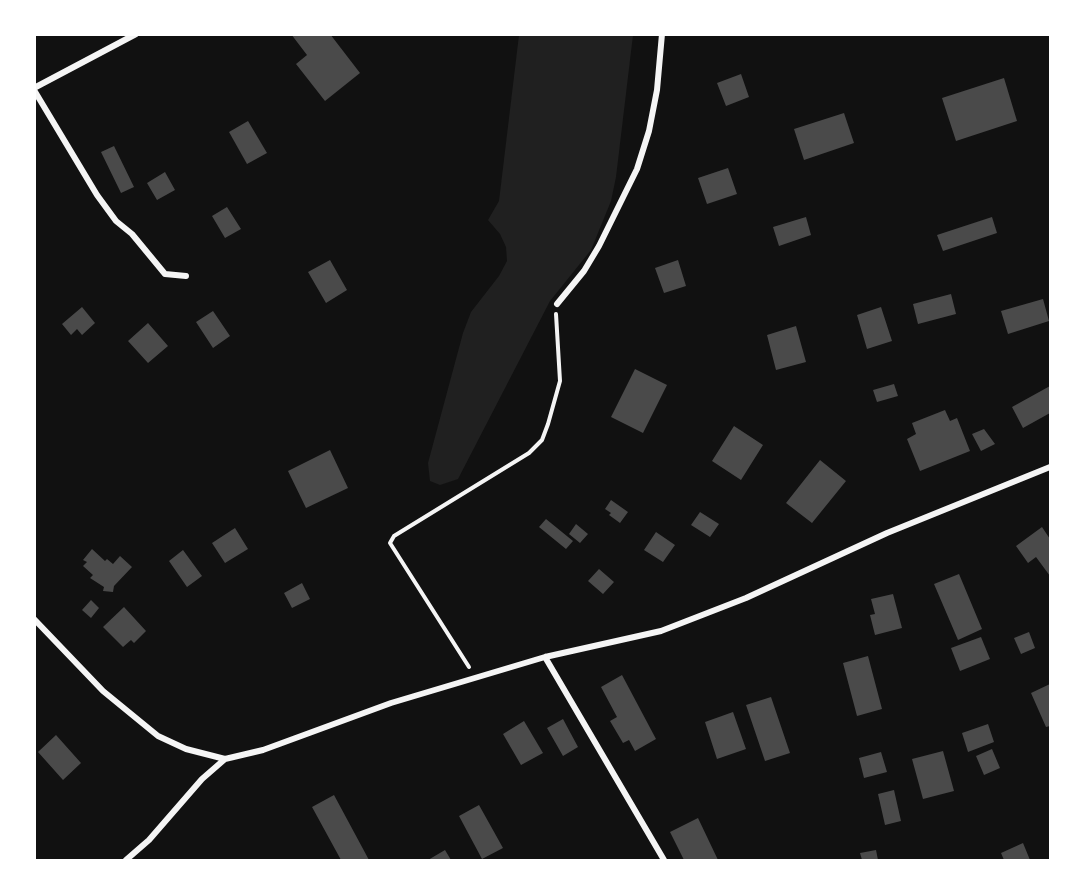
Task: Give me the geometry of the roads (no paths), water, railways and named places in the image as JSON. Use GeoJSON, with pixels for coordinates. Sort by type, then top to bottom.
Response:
{"type":"FeatureCollection","features":[{"type":"Feature","properties":{"kind":"street"},"geometry":{"type":"LineString","coordinates":[[136,34],[34,89],[97,195],[116,221],[132,234],[165,274],[186,276]]}},
{"type":"Feature","properties":{"kind":"street"},"geometry":{"type":"LineString","coordinates":[[557,304],[584,271],[599,246],[638,169],[649,131],[657,90],[662,34]]}},
{"type":"Feature","properties":{"kind":"street"},"geometry":{"type":"LineString","coordinates":[[126,861],[148,840],[202,779],[225,759],[262,750],[391,703],[545,657],[661,631],[746,598],[888,533],[1050,467]]}},
{"type":"Feature","properties":{"kind":"street"},"geometry":{"type":"LineString","coordinates":[[34,619],[103,691],[158,736],[186,749],[225,759]]}},
{"type":"Feature","properties":{"kind":"street"},"geometry":{"type":"LineString","coordinates":[[545,657],[664,861]]}}]}
